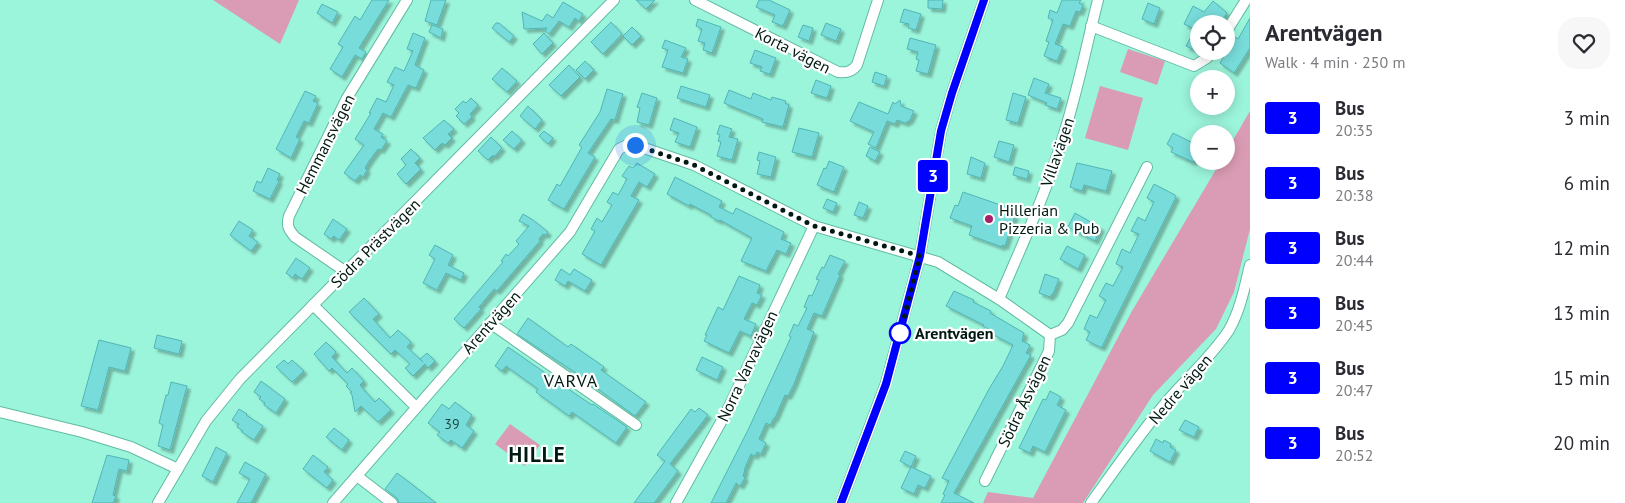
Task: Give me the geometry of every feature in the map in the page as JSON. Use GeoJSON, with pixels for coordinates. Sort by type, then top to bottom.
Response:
{"type":"FeatureCollection","features":[{"type":"Feature","properties":{"kind":"street","name":"Hemmansvägen"},"geometry":{"type":"LineString","coordinates":[[346,272],[295,237],[287,223],[347,98],[407,0]]}},
{"type":"Feature","properties":{"kind":"street","name":"Södra Prästvägen"},"geometry":{"type":"LineString","coordinates":[[158,503],[206,421],[240,379],[614,0]]}},
{"type":"Feature","properties":{"kind":"street","name":"Korta vägen"},"geometry":{"type":"LineString","coordinates":[[695,0],[838,72],[844,73],[857,65],[878,0]]}},
{"type":"Feature","properties":{"kind":"street","name":"Villavägen"},"geometry":{"type":"LineString","coordinates":[[999,299],[1062,142],[1078,86],[1098,0]]}},
{"type":"Feature","properties":{"kind":"street"},"geometry":{"type":"LineString","coordinates":[[1235,18],[1246,0]]}},
{"type":"Feature","properties":{"kind":"street"},"geometry":{"type":"LineString","coordinates":[[841,503],[886,384],[920,256],[941,131],[981,1]]}},
{"type":"Feature","properties":{"kind":"street"},"geometry":{"type":"LineString","coordinates":[[1091,26],[1194,66],[1204,60]]}},
{"type":"Feature","properties":{"kind":"street","name":"Arentvägen"},"geometry":{"type":"LineString","coordinates":[[333,503],[570,232],[611,161],[619,149],[627,145],[635,145],[694,165],[814,226],[920,256]]}},
{"type":"Feature","properties":{"kind":"street","name":"Södra Åsvägen"},"geometry":{"type":"LineString","coordinates":[[985,481],[1049,351],[1050,335],[1062,330],[1068,323],[1147,168]]}},
{"type":"Feature","properties":{"kind":"street","name":"Norra Varvavägen"},"geometry":{"type":"LineString","coordinates":[[676,503],[726,413],[814,226]]}},
{"type":"Feature","properties":{"kind":"street"},"geometry":{"type":"LineString","coordinates":[[920,256],[948,267],[999,299],[1050,335]]}},
{"type":"Feature","properties":{"kind":"street","name":"Nedre vägen"},"geometry":{"type":"LineString","coordinates":[[1090,503],[1164,406],[1206,360],[1229,329],[1244,292],[1250,265]]}},
{"type":"Feature","properties":{"kind":"street"},"geometry":{"type":"LineString","coordinates":[[314,305],[416,407]]}},
{"type":"Feature","properties":{"kind":"street"},"geometry":{"type":"LineString","coordinates":[[490,323],[636,425]]}},
{"type":"Feature","properties":{"kind":"street"},"geometry":{"type":"LineString","coordinates":[[0,412],[123,444],[178,469]]}},
{"type":"Feature","properties":{"kind":"street"},"geometry":{"type":"LineString","coordinates":[[357,476],[392,503]]}},
{"type":"Feature","properties":{"kind":"shaded area"},"geometry":{"type":"Polygon","coordinates":[[[213,0],[299,0],[280,44],[213,0]]]}},
{"type":"Feature","properties":{"kind":"shaded area"},"geometry":{"type":"Polygon","coordinates":[[[1128,49],[1165,61],[1157,85],[1120,72],[1128,49]]]}},
{"type":"Feature","properties":{"kind":"shaded area"},"geometry":{"type":"Polygon","coordinates":[[[1100,86],[1143,98],[1128,150],[1085,138],[1100,86]]]}},
{"type":"Feature","properties":{"kind":"shaded area"},"geometry":{"type":"Polygon","coordinates":[[[1250,111],[1250,229],[1234,292],[1216,329],[1153,395],[1083,503],[983,503],[988,492],[1033,498],[1132,311],[1216,170],[1235,170],[1235,137],[1250,111]]]}},
{"type":"Feature","properties":{"kind":"shaded area"},"geometry":{"type":"Polygon","coordinates":[[[510,424],[540,445],[525,466],[495,444],[510,424]]]}},
{"type":"Feature","properties":{"kind":"building"},"geometry":{"type":"Polygon","coordinates":[[[372,0],[389,0],[359,48],[366,52],[362,59],[355,55],[342,77],[330,69],[343,47],[338,44],[355,16],[360,20],[372,0]]]}},
{"type":"Feature","properties":{"kind":"building"},"geometry":{"type":"Polygon","coordinates":[[[431,0],[446,0],[437,25],[425,21],[431,0]]]}},
{"type":"Feature","properties":{"kind":"building"},"geometry":{"type":"Polygon","coordinates":[[[636,0],[655,0],[646,9],[636,0]]]}},
{"type":"Feature","properties":{"kind":"building"},"geometry":{"type":"Polygon","coordinates":[[[759,0],[769,0],[790,10],[783,26],[772,22],[775,15],[756,7],[759,0]]]}},
{"type":"Feature","properties":{"kind":"building"},"geometry":{"type":"Polygon","coordinates":[[[928,0],[943,0],[942,9],[928,8],[928,0]]]}},
{"type":"Feature","properties":{"kind":"building"},"geometry":{"type":"Polygon","coordinates":[[[1062,0],[1081,0],[1079,3],[1083,5],[1080,12],[1076,11],[1070,26],[1063,24],[1055,44],[1063,47],[1057,61],[1044,56],[1049,42],[1046,41],[1053,20],[1048,18],[1050,10],[1057,13],[1062,0]]]}},
{"type":"Feature","properties":{"kind":"building"},"geometry":{"type":"Polygon","coordinates":[[[1213,1],[1227,13],[1226,15],[1190,15],[1190,27],[1184,24],[1193,6],[1204,12],[1213,1]]]}},
{"type":"Feature","properties":{"kind":"building"},"geometry":{"type":"Polygon","coordinates":[[[563,2],[583,14],[579,21],[575,18],[569,27],[559,21],[549,34],[545,31],[547,28],[524,29],[522,12],[542,21],[547,14],[553,18],[563,2]]]}},
{"type":"Feature","properties":{"kind":"building"},"geometry":{"type":"Polygon","coordinates":[[[1148,3],[1160,8],[1154,24],[1142,19],[1148,3]]]}},
{"type":"Feature","properties":{"kind":"building"},"geometry":{"type":"Polygon","coordinates":[[[322,4],[338,12],[332,23],[317,13],[322,4]]]}},
{"type":"Feature","properties":{"kind":"building"},"geometry":{"type":"Polygon","coordinates":[[[904,9],[921,14],[916,30],[908,28],[909,24],[900,22],[904,9]]]}},
{"type":"Feature","properties":{"kind":"building"},"geometry":{"type":"Polygon","coordinates":[[[1250,18],[1250,48],[1235,71],[1220,63],[1222,60],[1235,60],[1235,37],[1238,39],[1250,18]]]}},
{"type":"Feature","properties":{"kind":"building"},"geometry":{"type":"Polygon","coordinates":[[[698,19],[721,27],[712,53],[703,50],[705,43],[698,41],[702,29],[696,26],[698,19]]]}},
{"type":"Feature","properties":{"kind":"building"},"geometry":{"type":"Polygon","coordinates":[[[611,22],[622,34],[603,54],[591,42],[611,22]]]}},
{"type":"Feature","properties":{"kind":"building"},"geometry":{"type":"Polygon","coordinates":[[[496,23],[499,23],[514,36],[509,42],[492,28],[496,23]]]}},
{"type":"Feature","properties":{"kind":"building"},"geometry":{"type":"Polygon","coordinates":[[[826,23],[841,29],[836,41],[821,35],[826,23]]]}},
{"type":"Feature","properties":{"kind":"building"},"geometry":{"type":"Polygon","coordinates":[[[432,25],[443,29],[441,38],[429,32],[432,25]]]}},
{"type":"Feature","properties":{"kind":"building"},"geometry":{"type":"Polygon","coordinates":[[[803,25],[813,28],[809,41],[798,37],[803,25]]]}},
{"type":"Feature","properties":{"kind":"building"},"geometry":{"type":"Polygon","coordinates":[[[632,27],[641,36],[632,45],[623,36],[632,27]]]}},
{"type":"Feature","properties":{"kind":"building"},"geometry":{"type":"Polygon","coordinates":[[[413,33],[425,38],[415,65],[424,70],[416,88],[408,85],[391,117],[383,113],[374,129],[383,134],[381,137],[387,141],[381,150],[378,149],[369,161],[363,177],[360,175],[355,181],[344,173],[364,145],[355,139],[371,113],[369,113],[377,98],[386,102],[394,85],[387,82],[395,67],[404,71],[413,51],[407,49],[413,33]]]}},
{"type":"Feature","properties":{"kind":"building"},"geometry":{"type":"Polygon","coordinates":[[[544,33],[553,43],[542,54],[533,44],[544,33]]]}},
{"type":"Feature","properties":{"kind":"building"},"geometry":{"type":"Polygon","coordinates":[[[910,38],[936,45],[928,74],[916,71],[919,60],[916,59],[918,52],[907,49],[910,38]]]}},
{"type":"Feature","properties":{"kind":"building"},"geometry":{"type":"Polygon","coordinates":[[[1190,38],[1190,48],[1186,46],[1190,38]]]}},
{"type":"Feature","properties":{"kind":"building"},"geometry":{"type":"Polygon","coordinates":[[[665,40],[686,48],[681,57],[688,59],[683,73],[662,67],[668,50],[662,48],[665,40]]]}},
{"type":"Feature","properties":{"kind":"building"},"geometry":{"type":"Polygon","coordinates":[[[755,50],[776,58],[770,74],[760,71],[762,67],[750,63],[755,50]]]}},
{"type":"Feature","properties":{"kind":"building"},"geometry":{"type":"Polygon","coordinates":[[[585,61],[594,70],[585,79],[576,70],[585,61]]]}},
{"type":"Feature","properties":{"kind":"building"},"geometry":{"type":"Polygon","coordinates":[[[569,65],[580,77],[561,96],[549,85],[569,65]]]}},
{"type":"Feature","properties":{"kind":"building"},"geometry":{"type":"Polygon","coordinates":[[[502,68],[517,81],[507,92],[492,79],[502,68]]]}},
{"type":"Feature","properties":{"kind":"building"},"geometry":{"type":"Polygon","coordinates":[[[875,72],[887,76],[884,86],[872,82],[875,72]]]}},
{"type":"Feature","properties":{"kind":"building"},"geometry":{"type":"Polygon","coordinates":[[[1034,78],[1049,84],[1045,93],[1061,98],[1057,109],[1045,105],[1047,103],[1028,95],[1034,78]]]}},
{"type":"Feature","properties":{"kind":"building"},"geometry":{"type":"Polygon","coordinates":[[[816,80],[831,86],[827,98],[811,93],[816,80]]]}},
{"type":"Feature","properties":{"kind":"building"},"geometry":{"type":"Polygon","coordinates":[[[681,86],[710,95],[706,107],[677,98],[681,86]]]}},
{"type":"Feature","properties":{"kind":"building"},"geometry":{"type":"Polygon","coordinates":[[[607,89],[623,94],[615,120],[611,119],[588,153],[595,157],[564,209],[548,200],[557,184],[560,186],[582,147],[579,145],[600,112],[607,89]]]}},
{"type":"Feature","properties":{"kind":"building"},"geometry":{"type":"Polygon","coordinates":[[[729,90],[751,99],[753,93],[771,100],[772,97],[786,101],[785,103],[789,105],[783,127],[762,122],[763,119],[724,103],[729,90]]]}},
{"type":"Feature","properties":{"kind":"building"},"geometry":{"type":"Polygon","coordinates":[[[305,91],[316,96],[313,101],[318,103],[309,123],[304,121],[296,137],[300,139],[291,158],[276,149],[305,91]]]}},
{"type":"Feature","properties":{"kind":"building"},"geometry":{"type":"Polygon","coordinates":[[[642,93],[657,98],[649,125],[637,122],[640,108],[637,107],[642,93]]]}},
{"type":"Feature","properties":{"kind":"building"},"geometry":{"type":"Polygon","coordinates":[[[1013,93],[1026,97],[1018,123],[1006,120],[1013,93]]]}},
{"type":"Feature","properties":{"kind":"building"},"geometry":{"type":"Polygon","coordinates":[[[471,98],[478,105],[470,114],[472,117],[464,124],[456,116],[459,113],[455,109],[463,101],[466,103],[471,98]]]}},
{"type":"Feature","properties":{"kind":"building"},"geometry":{"type":"Polygon","coordinates":[[[900,100],[901,106],[914,111],[910,120],[905,123],[897,120],[895,124],[887,121],[876,148],[868,144],[874,132],[850,121],[859,102],[888,114],[893,102],[895,104],[900,100]]]}},
{"type":"Feature","properties":{"kind":"building"},"geometry":{"type":"Polygon","coordinates":[[[528,106],[542,120],[535,129],[520,116],[528,106]]]}},
{"type":"Feature","properties":{"kind":"building"},"geometry":{"type":"Polygon","coordinates":[[[674,118],[697,127],[690,147],[675,142],[679,133],[670,130],[674,118]]]}},
{"type":"Feature","properties":{"kind":"building"},"geometry":{"type":"Polygon","coordinates":[[[444,120],[454,129],[448,134],[452,138],[445,145],[442,143],[435,150],[423,138],[444,120]]]}},
{"type":"Feature","properties":{"kind":"building"},"geometry":{"type":"Polygon","coordinates":[[[720,125],[732,129],[729,137],[738,139],[732,160],[717,156],[721,142],[718,141],[720,135],[717,134],[720,125]]]}},
{"type":"Feature","properties":{"kind":"building"},"geometry":{"type":"Polygon","coordinates":[[[799,128],[819,133],[812,157],[792,152],[799,128]]]}},
{"type":"Feature","properties":{"kind":"building"},"geometry":{"type":"Polygon","coordinates":[[[512,131],[522,140],[514,149],[503,140],[512,131]]]}},
{"type":"Feature","properties":{"kind":"building"},"geometry":{"type":"Polygon","coordinates":[[[544,131],[553,138],[548,144],[539,136],[544,131]]]}},
{"type":"Feature","properties":{"kind":"building"},"geometry":{"type":"Polygon","coordinates":[[[1173,133],[1190,142],[1190,161],[1171,152],[1173,148],[1167,144],[1173,133]]]}},
{"type":"Feature","properties":{"kind":"building"},"geometry":{"type":"Polygon","coordinates":[[[491,137],[502,148],[494,157],[493,155],[488,160],[478,151],[491,137]]]}},
{"type":"Feature","properties":{"kind":"building"},"geometry":{"type":"Polygon","coordinates":[[[999,141],[1014,145],[1009,162],[994,157],[999,141]]]}},
{"type":"Feature","properties":{"kind":"building"},"geometry":{"type":"Polygon","coordinates":[[[870,147],[880,152],[875,161],[866,156],[870,147]]]}},
{"type":"Feature","properties":{"kind":"building"},"geometry":{"type":"Polygon","coordinates":[[[411,149],[420,158],[415,163],[421,169],[406,184],[397,174],[406,165],[401,159],[411,149]]]}},
{"type":"Feature","properties":{"kind":"building"},"geometry":{"type":"Polygon","coordinates":[[[759,152],[776,157],[771,177],[757,174],[760,161],[757,160],[759,152]]]}},
{"type":"Feature","properties":{"kind":"building"},"geometry":{"type":"Polygon","coordinates":[[[971,157],[985,163],[981,178],[967,174],[971,157]]]}},
{"type":"Feature","properties":{"kind":"building"},"geometry":{"type":"Polygon","coordinates":[[[829,161],[844,167],[834,192],[817,185],[829,161]]]}},
{"type":"Feature","properties":{"kind":"building"},"geometry":{"type":"Polygon","coordinates":[[[637,163],[655,174],[647,187],[639,182],[631,196],[639,200],[601,265],[582,254],[595,231],[591,229],[597,218],[602,222],[612,205],[607,202],[613,192],[618,195],[627,179],[622,176],[629,166],[633,168],[637,163]]]}},
{"type":"Feature","properties":{"kind":"building"},"geometry":{"type":"Polygon","coordinates":[[[1077,163],[1112,171],[1106,191],[1084,185],[1082,191],[1070,187],[1077,163]]]}},
{"type":"Feature","properties":{"kind":"building"},"geometry":{"type":"Polygon","coordinates":[[[1015,167],[1029,171],[1027,179],[1013,175],[1015,167]]]}},
{"type":"Feature","properties":{"kind":"building"},"geometry":{"type":"Polygon","coordinates":[[[268,168],[280,174],[277,180],[279,181],[270,199],[253,191],[257,181],[261,183],[268,168]]]}},
{"type":"Feature","properties":{"kind":"building"},"geometry":{"type":"Polygon","coordinates":[[[675,177],[722,201],[719,207],[733,214],[736,208],[784,232],[781,239],[791,243],[786,254],[777,250],[766,271],[741,261],[752,238],[690,204],[689,206],[667,194],[675,177]]]}},
{"type":"Feature","properties":{"kind":"building"},"geometry":{"type":"Polygon","coordinates":[[[1154,184],[1176,197],[1102,347],[1100,347],[1086,340],[1090,332],[1084,329],[1090,315],[1097,318],[1106,300],[1099,296],[1106,283],[1113,286],[1123,267],[1116,264],[1122,249],[1130,253],[1139,234],[1131,231],[1138,217],[1145,221],[1154,202],[1147,198],[1154,184]]]}},
{"type":"Feature","properties":{"kind":"building","name":"Hillerian Pizzeria & Pub"},"geometry":{"type":"Polygon","coordinates":[[[963,192],[1015,210],[1005,246],[1002,245],[1002,247],[969,235],[972,226],[950,218],[955,205],[958,206],[963,192]]]}},
{"type":"Feature","properties":{"kind":"building"},"geometry":{"type":"Polygon","coordinates":[[[827,199],[837,203],[833,212],[823,208],[827,199]]]}},
{"type":"Feature","properties":{"kind":"building"},"geometry":{"type":"Polygon","coordinates":[[[859,202],[868,206],[863,218],[854,215],[859,202]]]}},
{"type":"Feature","properties":{"kind":"building"},"geometry":{"type":"Polygon","coordinates":[[[1075,213],[1101,228],[1095,241],[1068,227],[1075,213]]]}},
{"type":"Feature","properties":{"kind":"building"},"geometry":{"type":"Polygon","coordinates":[[[523,214],[548,232],[546,235],[543,234],[539,239],[540,241],[497,291],[494,289],[479,307],[481,309],[464,328],[454,319],[503,262],[501,261],[506,254],[508,256],[519,244],[516,241],[529,226],[519,221],[523,214]]]}},
{"type":"Feature","properties":{"kind":"building"},"geometry":{"type":"Polygon","coordinates":[[[333,219],[347,229],[339,240],[334,236],[331,239],[324,234],[333,219]]]}},
{"type":"Feature","properties":{"kind":"building"},"geometry":{"type":"Polygon","coordinates":[[[239,221],[253,230],[249,236],[258,242],[251,251],[230,235],[239,221]]]}},
{"type":"Feature","properties":{"kind":"building"},"geometry":{"type":"Polygon","coordinates":[[[435,245],[453,255],[448,265],[464,273],[461,280],[446,273],[437,290],[423,283],[435,259],[429,255],[435,245]]]}},
{"type":"Feature","properties":{"kind":"building"},"geometry":{"type":"Polygon","coordinates":[[[1067,246],[1085,255],[1078,269],[1060,259],[1067,246]]]}},
{"type":"Feature","properties":{"kind":"building"},"geometry":{"type":"Polygon","coordinates":[[[830,255],[845,261],[822,316],[814,313],[807,329],[814,332],[794,384],[788,396],[785,395],[770,425],[766,423],[759,439],[766,443],[761,454],[757,452],[755,456],[751,454],[744,470],[743,476],[745,478],[740,486],[736,483],[726,503],[711,503],[748,430],[791,337],[789,336],[794,324],[798,326],[807,308],[804,307],[809,295],[812,296],[819,280],[816,279],[830,255]]]}},
{"type":"Feature","properties":{"kind":"building"},"geometry":{"type":"Polygon","coordinates":[[[296,258],[310,268],[302,279],[295,274],[293,278],[286,273],[296,258]]]}},
{"type":"Feature","properties":{"kind":"building"},"geometry":{"type":"Polygon","coordinates":[[[561,269],[570,275],[574,269],[592,280],[585,291],[568,281],[565,286],[555,280],[561,269]]]}},
{"type":"Feature","properties":{"kind":"building"},"geometry":{"type":"Polygon","coordinates":[[[1045,274],[1059,279],[1050,297],[1039,293],[1045,274]]]}},
{"type":"Feature","properties":{"kind":"building"},"geometry":{"type":"Polygon","coordinates":[[[739,276],[760,285],[757,293],[762,295],[757,305],[752,303],[744,319],[756,324],[751,336],[740,331],[729,353],[704,341],[718,307],[723,310],[739,276]]]}},
{"type":"Feature","properties":{"kind":"building"},"geometry":{"type":"Polygon","coordinates":[[[954,291],[974,300],[973,302],[991,311],[990,313],[1024,333],[1022,341],[1030,345],[1026,353],[1031,355],[954,493],[974,503],[941,503],[949,481],[942,478],[1013,345],[994,335],[995,333],[984,325],[946,306],[954,291]]]}},
{"type":"Feature","properties":{"kind":"building"},"geometry":{"type":"Polygon","coordinates":[[[364,298],[379,314],[373,319],[390,338],[398,330],[411,342],[407,347],[423,362],[420,359],[427,353],[435,361],[428,368],[425,364],[413,376],[405,368],[410,364],[395,350],[391,354],[349,312],[364,298]]]}},
{"type":"Feature","properties":{"kind":"building"},"geometry":{"type":"Polygon","coordinates":[[[528,318],[568,347],[571,344],[597,362],[604,367],[601,370],[646,402],[635,416],[576,373],[517,334],[528,318]]]}},
{"type":"Feature","properties":{"kind":"building"},"geometry":{"type":"Polygon","coordinates":[[[157,335],[182,341],[179,354],[154,348],[157,335]]]}},
{"type":"Feature","properties":{"kind":"building"},"geometry":{"type":"Polygon","coordinates":[[[99,340],[131,348],[125,371],[109,367],[98,410],[81,406],[99,340]]]}},
{"type":"Feature","properties":{"kind":"building"},"geometry":{"type":"Polygon","coordinates":[[[326,342],[336,352],[332,357],[347,373],[352,368],[364,381],[360,385],[375,402],[379,398],[391,410],[378,422],[361,406],[355,412],[350,393],[352,392],[346,386],[348,384],[332,368],[329,371],[314,354],[326,342]]]}},
{"type":"Feature","properties":{"kind":"building"},"geometry":{"type":"Polygon","coordinates":[[[508,347],[627,427],[616,443],[572,412],[569,416],[536,392],[538,389],[506,366],[502,371],[495,366],[508,347]]]}},
{"type":"Feature","properties":{"kind":"building"},"geometry":{"type":"Polygon","coordinates":[[[702,357],[723,367],[717,380],[696,370],[702,357]]]}},
{"type":"Feature","properties":{"kind":"building"},"geometry":{"type":"Polygon","coordinates":[[[284,360],[288,364],[292,360],[304,371],[292,382],[276,367],[284,360]]]}},
{"type":"Feature","properties":{"kind":"building"},"geometry":{"type":"Polygon","coordinates":[[[261,381],[285,399],[276,413],[264,405],[265,403],[259,399],[261,397],[254,392],[261,381]]]}},
{"type":"Feature","properties":{"kind":"building"},"geometry":{"type":"Polygon","coordinates":[[[171,382],[187,386],[170,450],[158,446],[163,425],[159,423],[171,382]]]}},
{"type":"Feature","properties":{"kind":"building"},"geometry":{"type":"Polygon","coordinates":[[[1050,391],[1061,397],[1057,405],[1066,410],[1045,452],[1033,446],[1030,453],[1019,448],[1043,399],[1046,400],[1050,391]]]}},
{"type":"Feature","properties":{"kind":"building"},"geometry":{"type":"Polygon","coordinates":[[[455,402],[472,415],[466,425],[474,431],[462,448],[451,440],[448,443],[437,435],[440,432],[428,423],[442,404],[449,409],[455,402]]]}},
{"type":"Feature","properties":{"kind":"building"},"geometry":{"type":"Polygon","coordinates":[[[699,408],[708,415],[670,464],[678,471],[654,503],[634,503],[665,461],[657,455],[691,409],[695,412],[699,408]]]}},
{"type":"Feature","properties":{"kind":"building"},"geometry":{"type":"Polygon","coordinates":[[[239,409],[263,426],[254,440],[242,432],[237,427],[239,424],[232,420],[239,409]]]}},
{"type":"Feature","properties":{"kind":"building"},"geometry":{"type":"Polygon","coordinates":[[[1185,420],[1199,427],[1194,437],[1179,430],[1185,420]]]}},
{"type":"Feature","properties":{"kind":"building"},"geometry":{"type":"Polygon","coordinates":[[[334,428],[349,440],[342,450],[326,437],[334,428]]]}},
{"type":"Feature","properties":{"kind":"building"},"geometry":{"type":"Polygon","coordinates":[[[1156,439],[1163,443],[1164,440],[1171,444],[1170,447],[1176,450],[1170,462],[1150,451],[1156,439]]]}},
{"type":"Feature","properties":{"kind":"building"},"geometry":{"type":"Polygon","coordinates":[[[216,447],[227,453],[213,482],[202,476],[216,447]]]}},
{"type":"Feature","properties":{"kind":"building"},"geometry":{"type":"Polygon","coordinates":[[[905,451],[916,456],[911,467],[900,461],[905,451]]]}},
{"type":"Feature","properties":{"kind":"building"},"geometry":{"type":"Polygon","coordinates":[[[107,455],[129,460],[127,471],[119,469],[113,495],[116,496],[113,503],[92,503],[107,455]]]}},
{"type":"Feature","properties":{"kind":"building"},"geometry":{"type":"Polygon","coordinates":[[[313,455],[328,467],[324,472],[333,480],[327,488],[303,469],[313,455]]]}},
{"type":"Feature","properties":{"kind":"building"},"geometry":{"type":"Polygon","coordinates":[[[245,462],[266,474],[251,503],[237,503],[250,479],[239,473],[245,462]]]}},
{"type":"Feature","properties":{"kind":"building"},"geometry":{"type":"Polygon","coordinates":[[[911,467],[931,476],[925,488],[918,485],[914,494],[901,488],[911,467]]]}},
{"type":"Feature","properties":{"kind":"building"},"geometry":{"type":"Polygon","coordinates":[[[397,473],[436,503],[399,503],[397,498],[385,489],[397,473]]]}},
{"type":"Feature","properties":{"kind":"bus line","name":"3"},"geometry":{"type":"LineString","coordinates":[[841,503],[886,384],[920,256],[941,131],[984,0]]}},
{"type":"Feature","properties":{"kind":"place","name":"Hillerian Pizzeria & Pub"},"geometry":{"type":"Point","coordinates":[989,219]}},
{"type":"Feature","properties":{"kind":"place","name":"Arentvägen"},"geometry":{"type":"Point","coordinates":[900,333]}},
{"type":"Feature","properties":{"kind":"district","name":"VARVA"},"geometry":{"type":"Point","coordinates":[571,380]}},
{"type":"Feature","properties":{"kind":"district","name":"HILLE"},"geometry":{"type":"Point","coordinates":[537,454]}},
{"type":"Feature","properties":{"kind":"route"},"geometry":{"type":"LineString","coordinates":[[635,145],[706,170],[814,226],[920,256],[900,333]]}}]}
